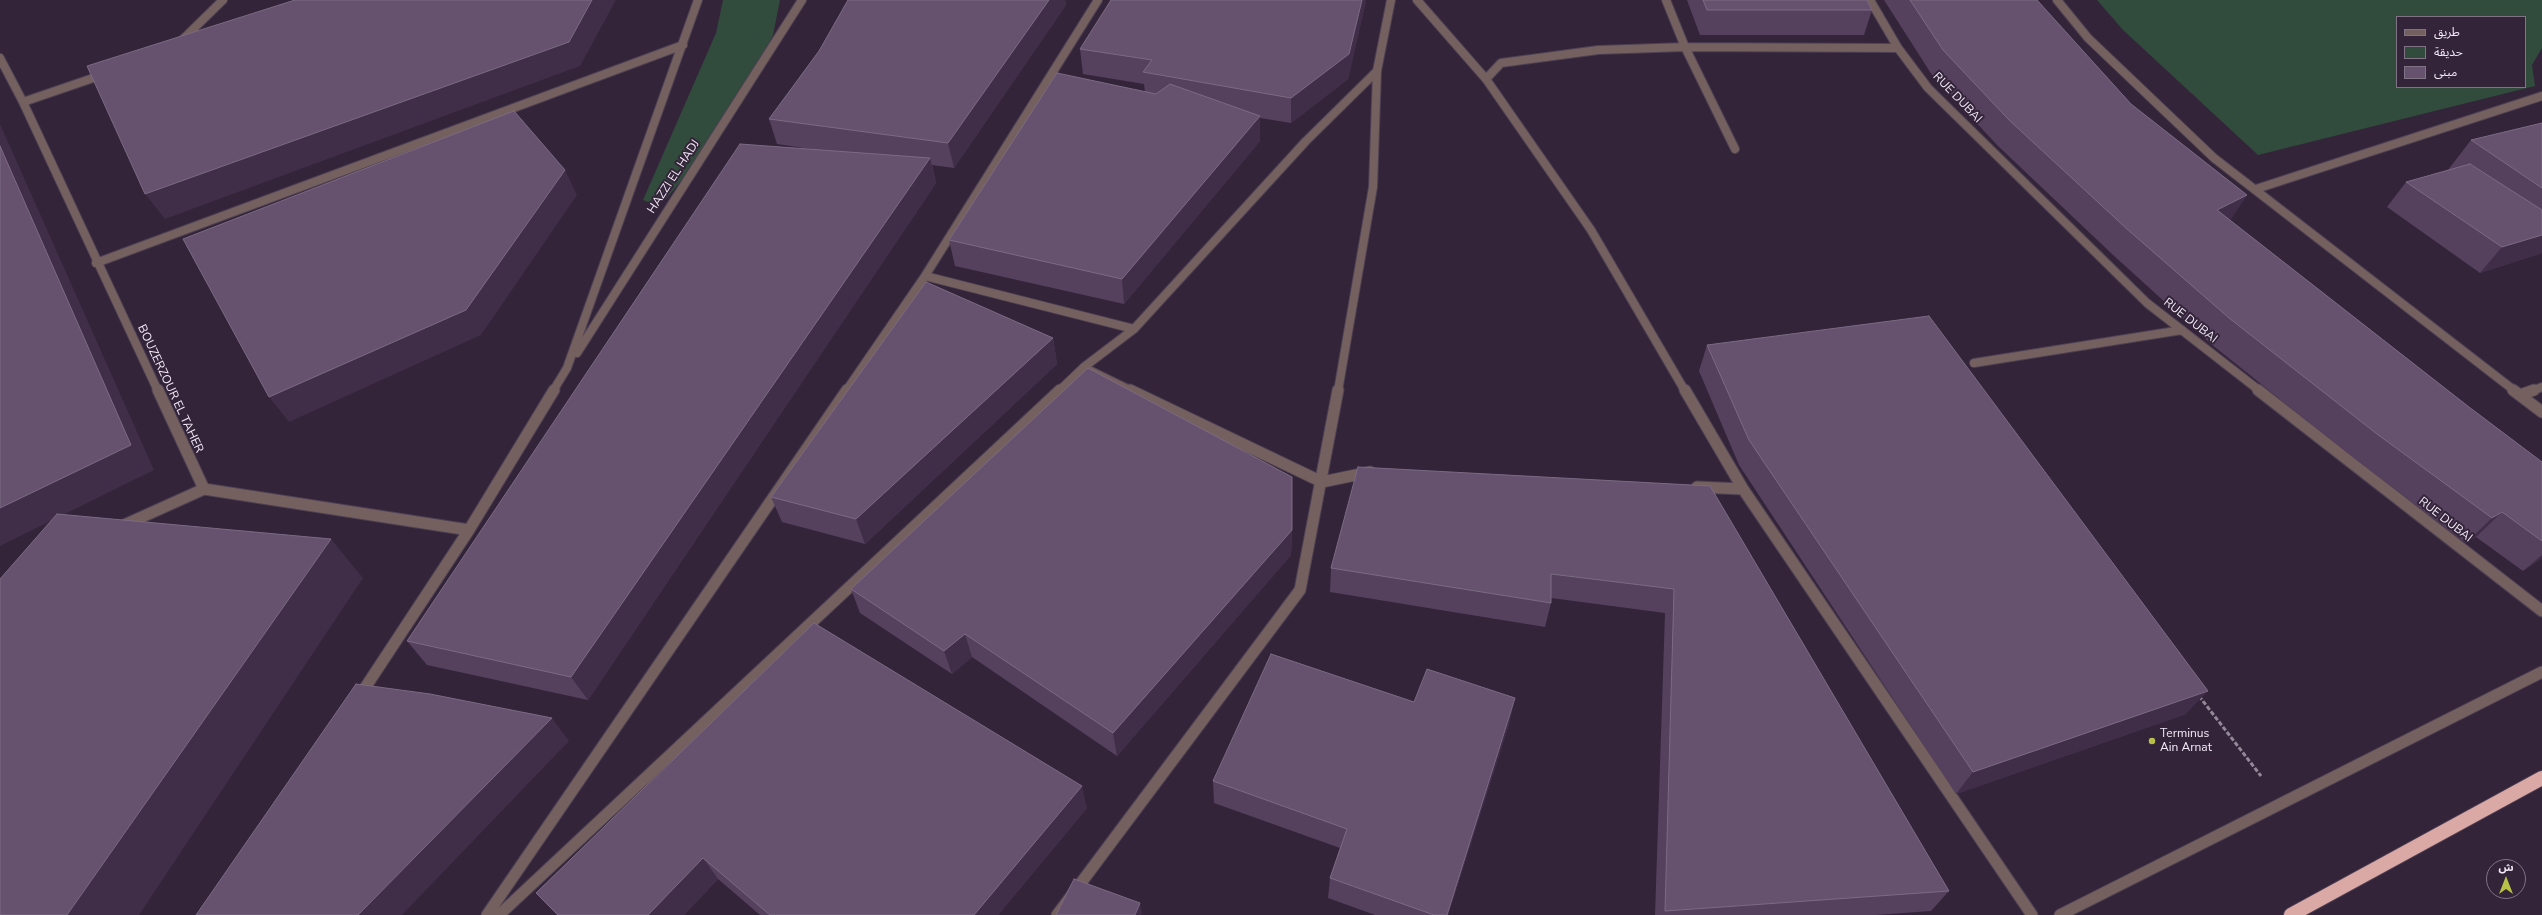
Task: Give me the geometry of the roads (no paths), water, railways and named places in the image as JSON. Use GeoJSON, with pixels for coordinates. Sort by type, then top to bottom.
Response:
{"type":"FeatureCollection","features":[{"type":"Feature","properties":{"kind":"highway"},"geometry":{"type":"LineString","coordinates":[[2291,915],[2542,778]]}},
{"type":"Feature","properties":{"kind":"street"},"geometry":{"type":"LineString","coordinates":[[192,45],[175,49],[223,0]]}},
{"type":"Feature","properties":{"kind":"street"},"geometry":{"type":"LineString","coordinates":[[350,709],[469,530],[567,368],[698,0]]}},
{"type":"Feature","properties":{"kind":"street","name":"HAZZI EL HADJ"},"geometry":{"type":"LineString","coordinates":[[567,368],[802,0]]}},
{"type":"Feature","properties":{"kind":"street"},"geometry":{"type":"LineString","coordinates":[[487,915],[925,276],[1098,0]]}},
{"type":"Feature","properties":{"kind":"street"},"geometry":{"type":"LineString","coordinates":[[1057,915],[1300,590],[1322,482],[1373,188],[1377,71],[1391,0]]}},
{"type":"Feature","properties":{"kind":"street"},"geometry":{"type":"LineString","coordinates":[[1416,0],[1486,79],[1591,230],[1743,489],[2032,915]]}},
{"type":"Feature","properties":{"kind":"street"},"geometry":{"type":"LineString","coordinates":[[1666,0],[1685,47],[1735,149]]}},
{"type":"Feature","properties":{"kind":"street","name":"RUE DUBAI"},"geometry":{"type":"LineString","coordinates":[[1870,0],[1898,48],[1928,88],[2147,303],[2542,611]]}},
{"type":"Feature","properties":{"kind":"street"},"geometry":{"type":"LineString","coordinates":[[2057,0],[2088,38],[2203,147],[2542,412]]}},
{"type":"Feature","properties":{"kind":"street"},"geometry":{"type":"LineString","coordinates":[[96,263],[683,45]]}},
{"type":"Feature","properties":{"kind":"street"},"geometry":{"type":"LineString","coordinates":[[1486,79],[1501,63],[1598,50],[1685,47],[1898,48]]}},
{"type":"Feature","properties":{"kind":"street","name":"BOUZERZOUR EL TAHER"},"geometry":{"type":"LineString","coordinates":[[0,58],[23,102],[96,263],[204,489]]}},
{"type":"Feature","properties":{"kind":"street"},"geometry":{"type":"LineString","coordinates":[[499,915],[1084,367],[1134,329],[1306,142],[1377,71]]}},
{"type":"Feature","properties":{"kind":"street"},"geometry":{"type":"LineString","coordinates":[[23,102],[111,72]]}},
{"type":"Feature","properties":{"kind":"street"},"geometry":{"type":"LineString","coordinates":[[2256,189],[2542,96]]}},
{"type":"Feature","properties":{"kind":"street"},"geometry":{"type":"LineString","coordinates":[[925,276],[1134,329]]}},
{"type":"Feature","properties":{"kind":"street"},"geometry":{"type":"LineString","coordinates":[[1974,363],[2182,330]]}},
{"type":"Feature","properties":{"kind":"street"},"geometry":{"type":"LineString","coordinates":[[1084,367],[1322,482],[1362,472],[1378,473]]}},
{"type":"Feature","properties":{"kind":"street"},"geometry":{"type":"LineString","coordinates":[[2520,395],[2542,387]]}},
{"type":"Feature","properties":{"kind":"street"},"geometry":{"type":"LineString","coordinates":[[1688,487],[1743,489]]}},
{"type":"Feature","properties":{"kind":"street"},"geometry":{"type":"LineString","coordinates":[[113,530],[204,489],[469,530]]}},
{"type":"Feature","properties":{"kind":"street"},"geometry":{"type":"LineString","coordinates":[[2060,915],[2542,672]]}},
{"type":"Feature","properties":{"kind":"place","name":"Terminus Ain Arnat"},"geometry":{"type":"Point","coordinates":[2152,741]}}]}
